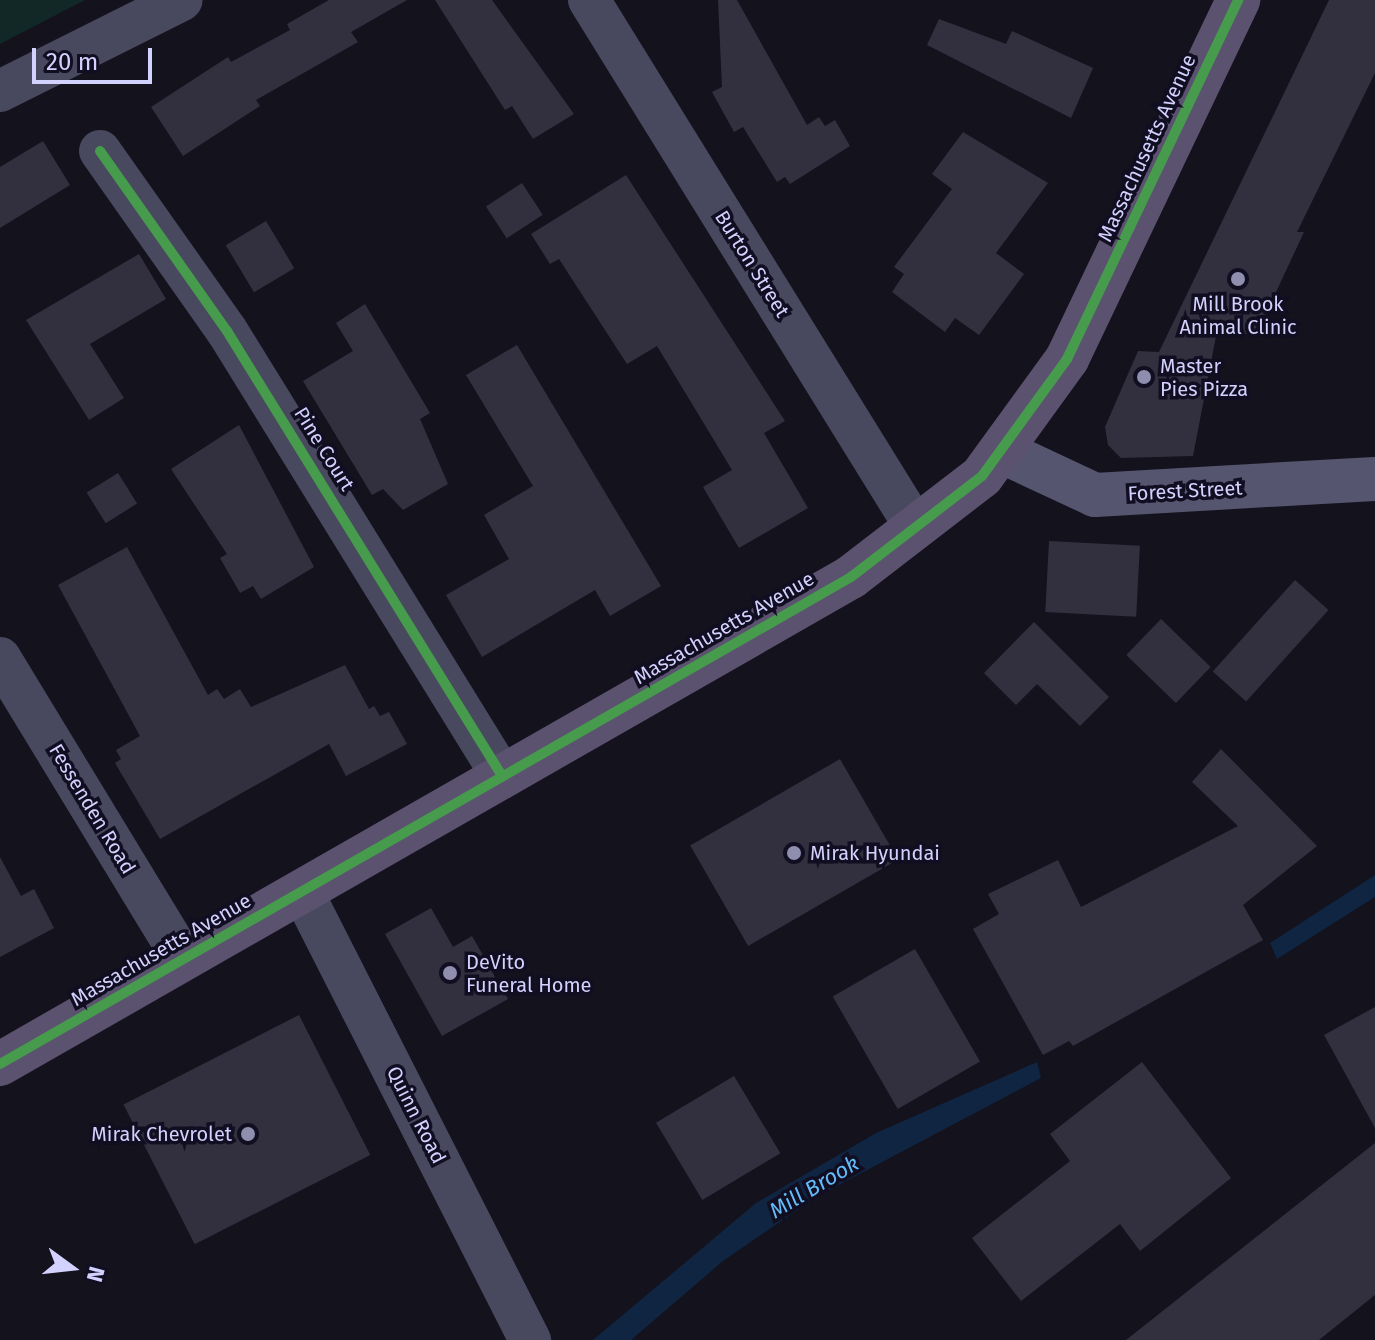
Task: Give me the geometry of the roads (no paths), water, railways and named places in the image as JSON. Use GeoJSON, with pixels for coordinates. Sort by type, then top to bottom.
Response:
{"type":"FeatureCollection","features":[{"type":"Feature","properties":{"kind":"main road","name":"Massachusetts Avenue"},"geometry":{"type":"LineString","coordinates":[[0,1064],[851,577],[916,528],[1005,453],[1067,359],[1238,0]]}},
{"type":"Feature","properties":{"kind":"street","name":"Burton Street"},"geometry":{"type":"LineString","coordinates":[[589,0],[916,528]]}},
{"type":"Feature","properties":{"kind":"street"},"geometry":{"type":"LineString","coordinates":[[0,91],[174,2]]}},
{"type":"Feature","properties":{"kind":"street","name":"Pine Court"},"geometry":{"type":"LineString","coordinates":[[100,151],[227,331],[502,776]]}},
{"type":"Feature","properties":{"kind":"street","name":"Forest Street"},"geometry":{"type":"LineString","coordinates":[[1005,453],[1095,495],[1375,479]]}},
{"type":"Feature","properties":{"kind":"street","name":"Fessenden Road"},"geometry":{"type":"LineString","coordinates":[[0,658],[183,959]]}},
{"type":"Feature","properties":{"kind":"street","name":"Quinn Road"},"geometry":{"type":"LineString","coordinates":[[302,891],[530,1340]]}},
{"type":"Feature","properties":{"kind":"water"},"geometry":{"type":"Polygon","coordinates":[[[1375,875],[1375,897],[1277,959],[1270,943],[1375,875]]]}},
{"type":"Feature","properties":{"kind":"water","name":"Mill Brook"},"geometry":{"type":"Polygon","coordinates":[[[1037,1062],[1041,1078],[816,1197],[723,1261],[631,1340],[593,1340],[756,1203],[876,1133],[1037,1062]]]}},
{"type":"Feature","properties":{"kind":"place","name":"Mill Brook Animal Clinic"},"geometry":{"type":"Point","coordinates":[1238,279]}},
{"type":"Feature","properties":{"kind":"place","name":"Master Pies Pizza"},"geometry":{"type":"Point","coordinates":[1144,377]}},
{"type":"Feature","properties":{"kind":"place","name":"Mirak Hyundai"},"geometry":{"type":"Point","coordinates":[794,853]}},
{"type":"Feature","properties":{"kind":"place","name":"DeVito Funeral Home"},"geometry":{"type":"Point","coordinates":[450,973]}},
{"type":"Feature","properties":{"kind":"place","name":"Mirak Chevrolet"},"geometry":{"type":"Point","coordinates":[248,1134]}}]}
